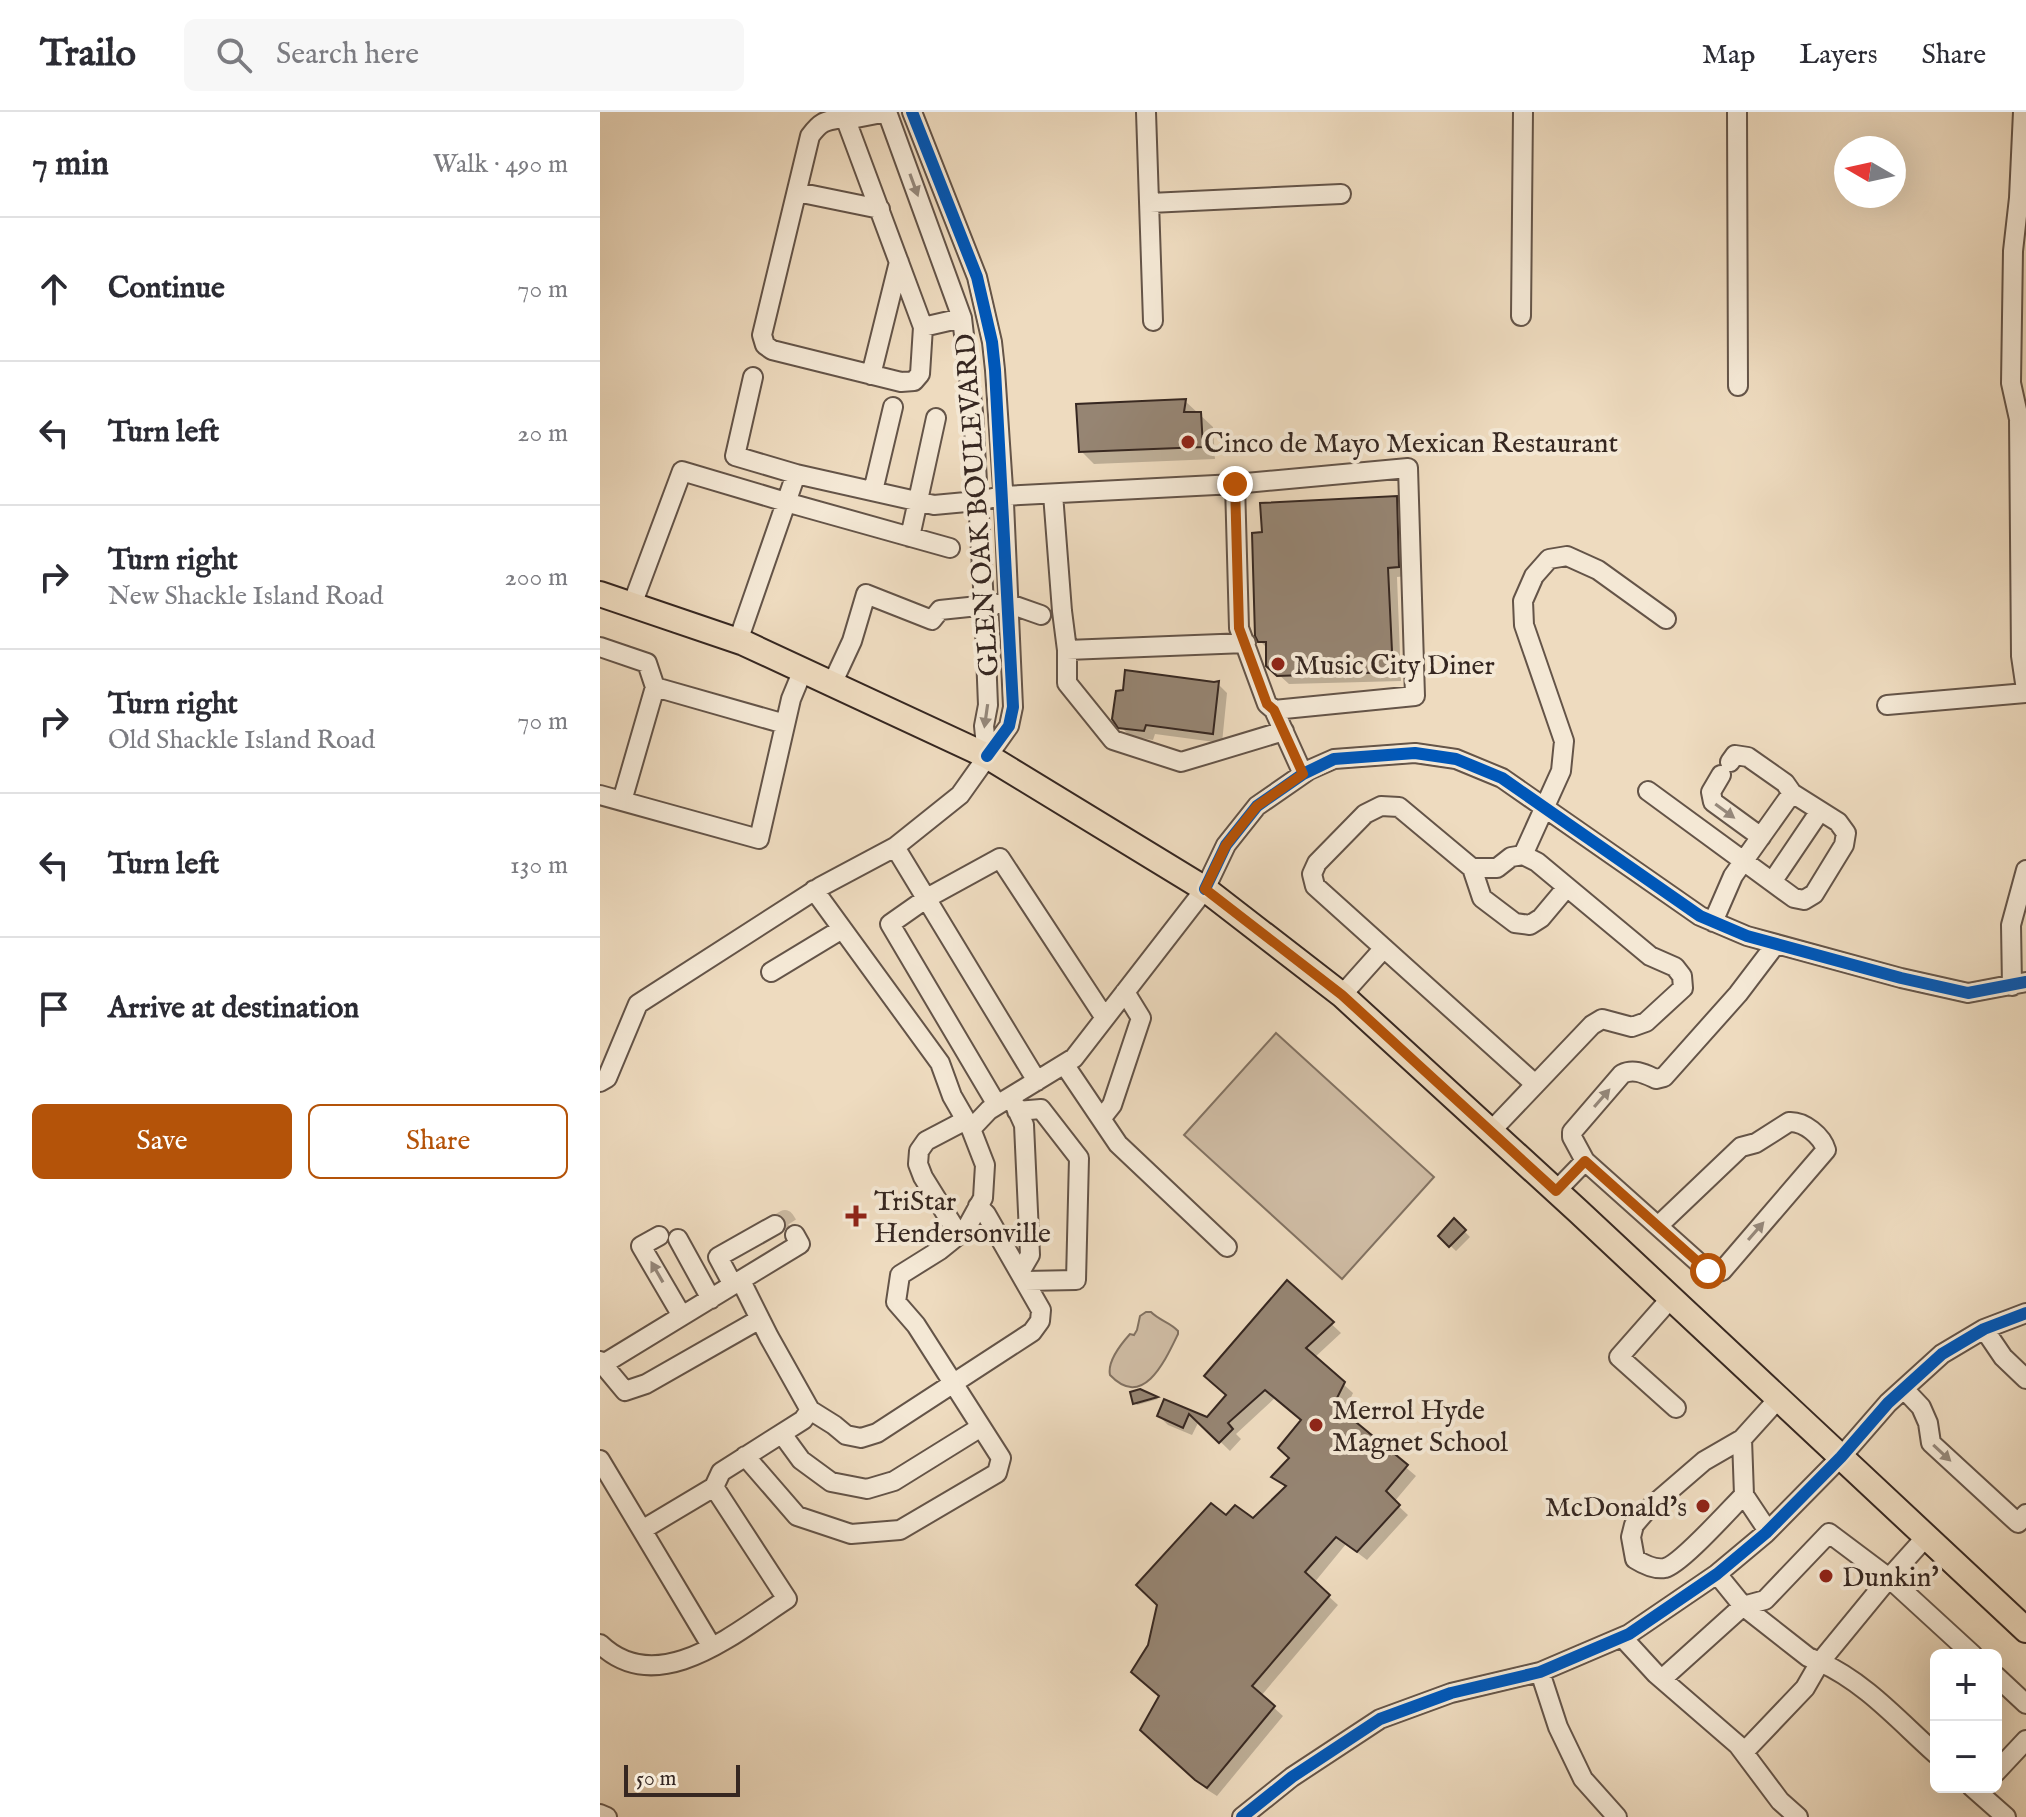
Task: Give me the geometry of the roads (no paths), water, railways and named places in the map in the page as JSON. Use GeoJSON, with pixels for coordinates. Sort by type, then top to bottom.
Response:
{"type":"FeatureCollection","features":[{"type":"Feature","properties":{"kind":"main road"},"geometry":{"type":"LineString","coordinates":[[600,594],[738,641],[987,756],[1205,889],[1342,995],[2026,1630]]}},
{"type":"Feature","properties":{"kind":"street"},"geometry":{"type":"LineString","coordinates":[[846,120],[923,327],[920,374],[914,381],[901,382],[772,350],[765,345],[762,335],[810,136],[825,121],[887,112]]}},
{"type":"Feature","properties":{"kind":"street","name":"GLEN OAK BOULEVARD"},"geometry":{"type":"LineString","coordinates":[[887,112],[962,318],[973,412],[984,604],[988,705],[984,726],[987,756]]}},
{"type":"Feature","properties":{"kind":"street","name":"GLEN OAK BOULEVARD"},"geometry":{"type":"LineString","coordinates":[[912,112],[977,277],[992,342],[1013,707],[1009,726],[987,756]]}},
{"type":"Feature","properties":{"kind":"street"},"geometry":{"type":"LineString","coordinates":[[1146,112],[1153,321]]}},
{"type":"Feature","properties":{"kind":"street"},"geometry":{"type":"LineString","coordinates":[[1521,316],[1523,112]]}},
{"type":"Feature","properties":{"kind":"street"},"geometry":{"type":"LineString","coordinates":[[1737,112],[1738,386]]}},
{"type":"Feature","properties":{"kind":"street"},"geometry":{"type":"LineString","coordinates":[[1887,705],[2026,692],[2021,656],[2024,624],[2019,419],[2011,383],[2019,257],[2023,112]]}},
{"type":"Feature","properties":{"kind":"street"},"geometry":{"type":"LineString","coordinates":[[797,192],[880,209]]}},
{"type":"Feature","properties":{"kind":"street"},"geometry":{"type":"LineString","coordinates":[[1150,203],[1341,194]]}},
{"type":"Feature","properties":{"kind":"street"},"geometry":{"type":"LineString","coordinates":[[871,375],[899,262]]}},
{"type":"Feature","properties":{"kind":"street"},"geometry":{"type":"LineString","coordinates":[[923,327],[962,318]]}},
{"type":"Feature","properties":{"kind":"street"},"geometry":{"type":"LineString","coordinates":[[2011,347],[2026,333]]}},
{"type":"Feature","properties":{"kind":"street"},"geometry":{"type":"LineString","coordinates":[[753,377],[735,456],[796,474],[934,505],[1003,496],[1235,484],[1408,468],[1415,696],[1274,710]]}},
{"type":"Feature","properties":{"kind":"street"},"geometry":{"type":"LineString","coordinates":[[873,491],[893,407]]}},
{"type":"Feature","properties":{"kind":"street"},"geometry":{"type":"LineString","coordinates":[[910,537],[936,418]]}},
{"type":"Feature","properties":{"kind":"street"},"geometry":{"type":"LineString","coordinates":[[632,605],[682,471],[950,548]]}},
{"type":"Feature","properties":{"kind":"street"},"geometry":{"type":"LineString","coordinates":[[738,641],[796,474]]}},
{"type":"Feature","properties":{"kind":"street"},"geometry":{"type":"LineString","coordinates":[[1235,484],[1239,628],[1267,704],[1274,710],[1303,774]]}},
{"type":"Feature","properties":{"kind":"street"},"geometry":{"type":"LineString","coordinates":[[1053,494],[1067,650],[1067,683],[1113,740],[1181,762],[1284,731]]}},
{"type":"Feature","properties":{"kind":"street"},"geometry":{"type":"LineString","coordinates":[[1523,855],[1561,771],[1564,741],[1524,625],[1523,601],[1534,576],[1549,559],[1567,556],[1598,570],[1666,619]]}},
{"type":"Feature","properties":{"kind":"street"},"geometry":{"type":"LineString","coordinates":[[832,684],[852,641],[866,594],[932,620],[940,610],[984,604],[1007,603],[1041,615]]}},
{"type":"Feature","properties":{"kind":"street"},"geometry":{"type":"LineString","coordinates":[[1009,634],[1041,615],[1062,611]]}},
{"type":"Feature","properties":{"kind":"street"},"geometry":{"type":"LineString","coordinates":[[1067,650],[1246,643]]}},
{"type":"Feature","properties":{"kind":"street"},"geometry":{"type":"LineString","coordinates":[[600,647],[647,663],[655,687],[622,801]]}},
{"type":"Feature","properties":{"kind":"street"},"geometry":{"type":"LineString","coordinates":[[600,795],[759,839],[791,699],[803,670]]}},
{"type":"Feature","properties":{"kind":"street"},"geometry":{"type":"LineString","coordinates":[[655,687],[785,724]]}},
{"type":"Feature","properties":{"kind":"street"},"geometry":{"type":"LineString","coordinates":[[959,1235],[918,1164],[919,1151],[926,1141],[968,1124],[989,1110],[1009,1104],[1037,1081],[1074,1058],[1205,889],[1226,845],[1257,806],[1303,774],[1334,759],[1415,753],[1456,759],[1502,778],[1713,922],[1747,936],[1968,993],[2019,984],[2011,925],[2026,870]]}},
{"type":"Feature","properties":{"kind":"street"},"geometry":{"type":"LineString","coordinates":[[1648,791],[1794,898],[1804,900],[1814,894],[1844,845],[1846,833],[1838,822],[1792,793],[1785,783],[1748,757],[1735,755],[1711,792],[1713,802],[1761,837]]}},
{"type":"Feature","properties":{"kind":"street"},"geometry":{"type":"LineString","coordinates":[[600,1082],[607,1078],[638,1004],[814,890],[895,847],[960,795],[987,756]]}},
{"type":"Feature","properties":{"kind":"street"},"geometry":{"type":"LineString","coordinates":[[1713,922],[1733,876],[1792,793]]}},
{"type":"Feature","properties":{"kind":"street"},"geometry":{"type":"LineString","coordinates":[[1535,1084],[1315,886],[1312,874],[1317,863],[1365,814],[1381,806],[1399,807],[1472,868],[1482,898],[1515,923],[1530,925],[1541,918],[1567,887]]}},
{"type":"Feature","properties":{"kind":"street"},"geometry":{"type":"LineString","coordinates":[[1772,882],[1820,811]]}},
{"type":"Feature","properties":{"kind":"street"},"geometry":{"type":"LineString","coordinates":[[895,847],[1037,1081]]}},
{"type":"Feature","properties":{"kind":"street"},"geometry":{"type":"LineString","coordinates":[[1472,868],[1497,868],[1511,857],[1523,855],[1537,862],[1650,956],[1675,967],[1682,976],[1683,988],[1646,1022],[1632,1027],[1602,1019],[1592,1025],[1491,1131]]}},
{"type":"Feature","properties":{"kind":"street"},"geometry":{"type":"LineString","coordinates":[[1023,1276],[1030,1255],[1024,1125],[918,972],[890,924],[927,898],[1000,858],[1105,1018]]}},
{"type":"Feature","properties":{"kind":"street"},"geometry":{"type":"LineString","coordinates":[[745,1456],[797,1516],[851,1534],[900,1530],[997,1473],[1001,1458],[916,1325],[896,1302],[900,1275],[966,1229],[983,1198],[985,1165],[940,1063],[814,890]]}},
{"type":"Feature","properties":{"kind":"street"},"geometry":{"type":"LineString","coordinates":[[771,972],[842,929]]}},
{"type":"Feature","properties":{"kind":"street"},"geometry":{"type":"LineString","coordinates":[[1658,1226],[1741,1147],[1756,1143],[1789,1122],[1802,1123],[1822,1140],[1826,1150],[1722,1271],[1714,1273],[1708,1271],[1585,1161],[1572,1137],[1572,1132],[1622,1074],[1638,1072],[1656,1079],[1664,1077],[1738,994],[1776,944]]}},
{"type":"Feature","properties":{"kind":"street"},"geometry":{"type":"LineString","coordinates":[[1342,995],[1384,948]]}},
{"type":"Feature","properties":{"kind":"street"},"geometry":{"type":"LineString","coordinates":[[888,991],[918,972]]}},
{"type":"Feature","properties":{"kind":"street"},"geometry":{"type":"LineString","coordinates":[[1101,1119],[1112,1105],[1141,1018],[1125,992]]}},
{"type":"Feature","properties":{"kind":"street"},"geometry":{"type":"LineString","coordinates":[[1064,1064],[1118,1144],[1227,1247]]}},
{"type":"Feature","properties":{"kind":"street"},"geometry":{"type":"LineString","coordinates":[[1009,1104],[1041,1109],[1079,1158],[1076,1280],[1023,1276]]}},
{"type":"Feature","properties":{"kind":"street"},"geometry":{"type":"LineString","coordinates":[[1556,1191],[1585,1161]]}},
{"type":"Feature","properties":{"kind":"street"},"geometry":{"type":"LineString","coordinates":[[775,1225],[718,1257],[760,1319],[810,1410],[846,1435],[861,1438],[877,1433],[1032,1332],[1040,1321],[1041,1310],[1023,1276],[986,1214],[978,1206]]}},
{"type":"Feature","properties":{"kind":"street"},"geometry":{"type":"LineString","coordinates":[[682,1316],[641,1246],[668,1237],[711,1299]]}},
{"type":"Feature","properties":{"kind":"street"},"geometry":{"type":"LineString","coordinates":[[760,1319],[646,1384],[625,1391],[601,1364],[737,1283],[798,1240]]}},
{"type":"Feature","properties":{"kind":"street"},"geometry":{"type":"LineString","coordinates":[[1671,1298],[1619,1357],[1676,1408]]}},
{"type":"Feature","properties":{"kind":"street"},"geometry":{"type":"LineString","coordinates":[[1242,1817],[1292,1777],[1380,1719],[1451,1693],[1540,1672],[1623,1638],[1717,1574],[1768,1531],[1841,1457],[1888,1403],[1942,1354],[1984,1329],[2026,1313]]}},
{"type":"Feature","properties":{"kind":"street"},"geometry":{"type":"LineString","coordinates":[[1984,1329],[2003,1357],[2026,1379]]}},
{"type":"Feature","properties":{"kind":"street"},"geometry":{"type":"LineString","coordinates":[[1904,1389],[1921,1407],[1928,1423],[1931,1443],[2018,1523],[2026,1514]]}},
{"type":"Feature","properties":{"kind":"street"},"geometry":{"type":"LineString","coordinates":[[1744,1495],[1673,1564],[1663,1568],[1648,1566],[1635,1559],[1631,1537],[1634,1525],[1646,1511],[1704,1461],[1742,1439],[1779,1398]]}},
{"type":"Feature","properties":{"kind":"street"},"geometry":{"type":"LineString","coordinates":[[642,1530],[714,1487],[721,1472],[803,1420],[810,1410]]}},
{"type":"Feature","properties":{"kind":"street"},"geometry":{"type":"LineString","coordinates":[[782,1434],[801,1460],[831,1482],[867,1489],[894,1481],[981,1427]]}},
{"type":"Feature","properties":{"kind":"street"},"geometry":{"type":"LineString","coordinates":[[1742,1439],[1744,1495],[1768,1531]]}},
{"type":"Feature","properties":{"kind":"street"},"geometry":{"type":"LineString","coordinates":[[600,1460],[712,1647]]}},
{"type":"Feature","properties":{"kind":"street"},"geometry":{"type":"LineString","coordinates":[[600,1644],[610,1654],[641,1665],[670,1665],[697,1656],[787,1599],[714,1487]]}},
{"type":"Feature","properties":{"kind":"street"},"geometry":{"type":"LineString","coordinates":[[1662,1679],[1743,1606],[1765,1600],[1829,1533],[1889,1578],[1966,1649]]}},
{"type":"Feature","properties":{"kind":"street"},"geometry":{"type":"LineString","coordinates":[[1744,1752],[1805,1688],[1820,1662],[1925,1538]]}},
{"type":"Feature","properties":{"kind":"street"},"geometry":{"type":"LineString","coordinates":[[1673,1564],[1686,1596]]}},
{"type":"Feature","properties":{"kind":"street"},"geometry":{"type":"LineString","coordinates":[[1717,1574],[1743,1606],[1808,1657],[1835,1669],[1865,1690],[1930,1749]]}},
{"type":"Feature","properties":{"kind":"street"},"geometry":{"type":"LineString","coordinates":[[1623,1638],[1662,1679],[1738,1745],[1780,1801],[1798,1817]]}},
{"type":"Feature","properties":{"kind":"street"},"geometry":{"type":"LineString","coordinates":[[1540,1672],[1558,1727],[1583,1779],[1617,1817]]}},
{"type":"Feature","properties":{"kind":"street"},"geometry":{"type":"LineString","coordinates":[[2002,1682],[2026,1704]]}},
{"type":"Feature","properties":{"kind":"street"},"geometry":{"type":"LineString","coordinates":[[2002,1766],[2026,1740]]}},
{"type":"Feature","properties":{"kind":"street"},"geometry":{"type":"LineString","coordinates":[[1982,1793],[2006,1817]]}},
{"type":"Feature","properties":{"kind":"street"},"geometry":{"type":"LineString","coordinates":[[600,1814],[607,1817]]}},
{"type":"Feature","properties":{"kind":"tunnel"},"geometry":{"type":"LineString","coordinates":[[775,1225],[785,1219],[795,1235]]}},
{"type":"Feature","properties":{"kind":"place","name":"Cinco de Mayo Mexican Restaurant"},"geometry":{"type":"Point","coordinates":[1188,442]}},
{"type":"Feature","properties":{"kind":"place","name":"Music City Diner"},"geometry":{"type":"Point","coordinates":[1278,664]}},
{"type":"Feature","properties":{"kind":"place","name":"TriStar Hendersonville"},"geometry":{"type":"Point","coordinates":[856,1216]}},
{"type":"Feature","properties":{"kind":"place","name":"Merrol Hyde Magnet School"},"geometry":{"type":"Point","coordinates":[1316,1425]}},
{"type":"Feature","properties":{"kind":"place","name":"McDonald's"},"geometry":{"type":"Point","coordinates":[1703,1506]}},
{"type":"Feature","properties":{"kind":"place","name":"Dunkin'"},"geometry":{"type":"Point","coordinates":[1826,1576]}}]}
